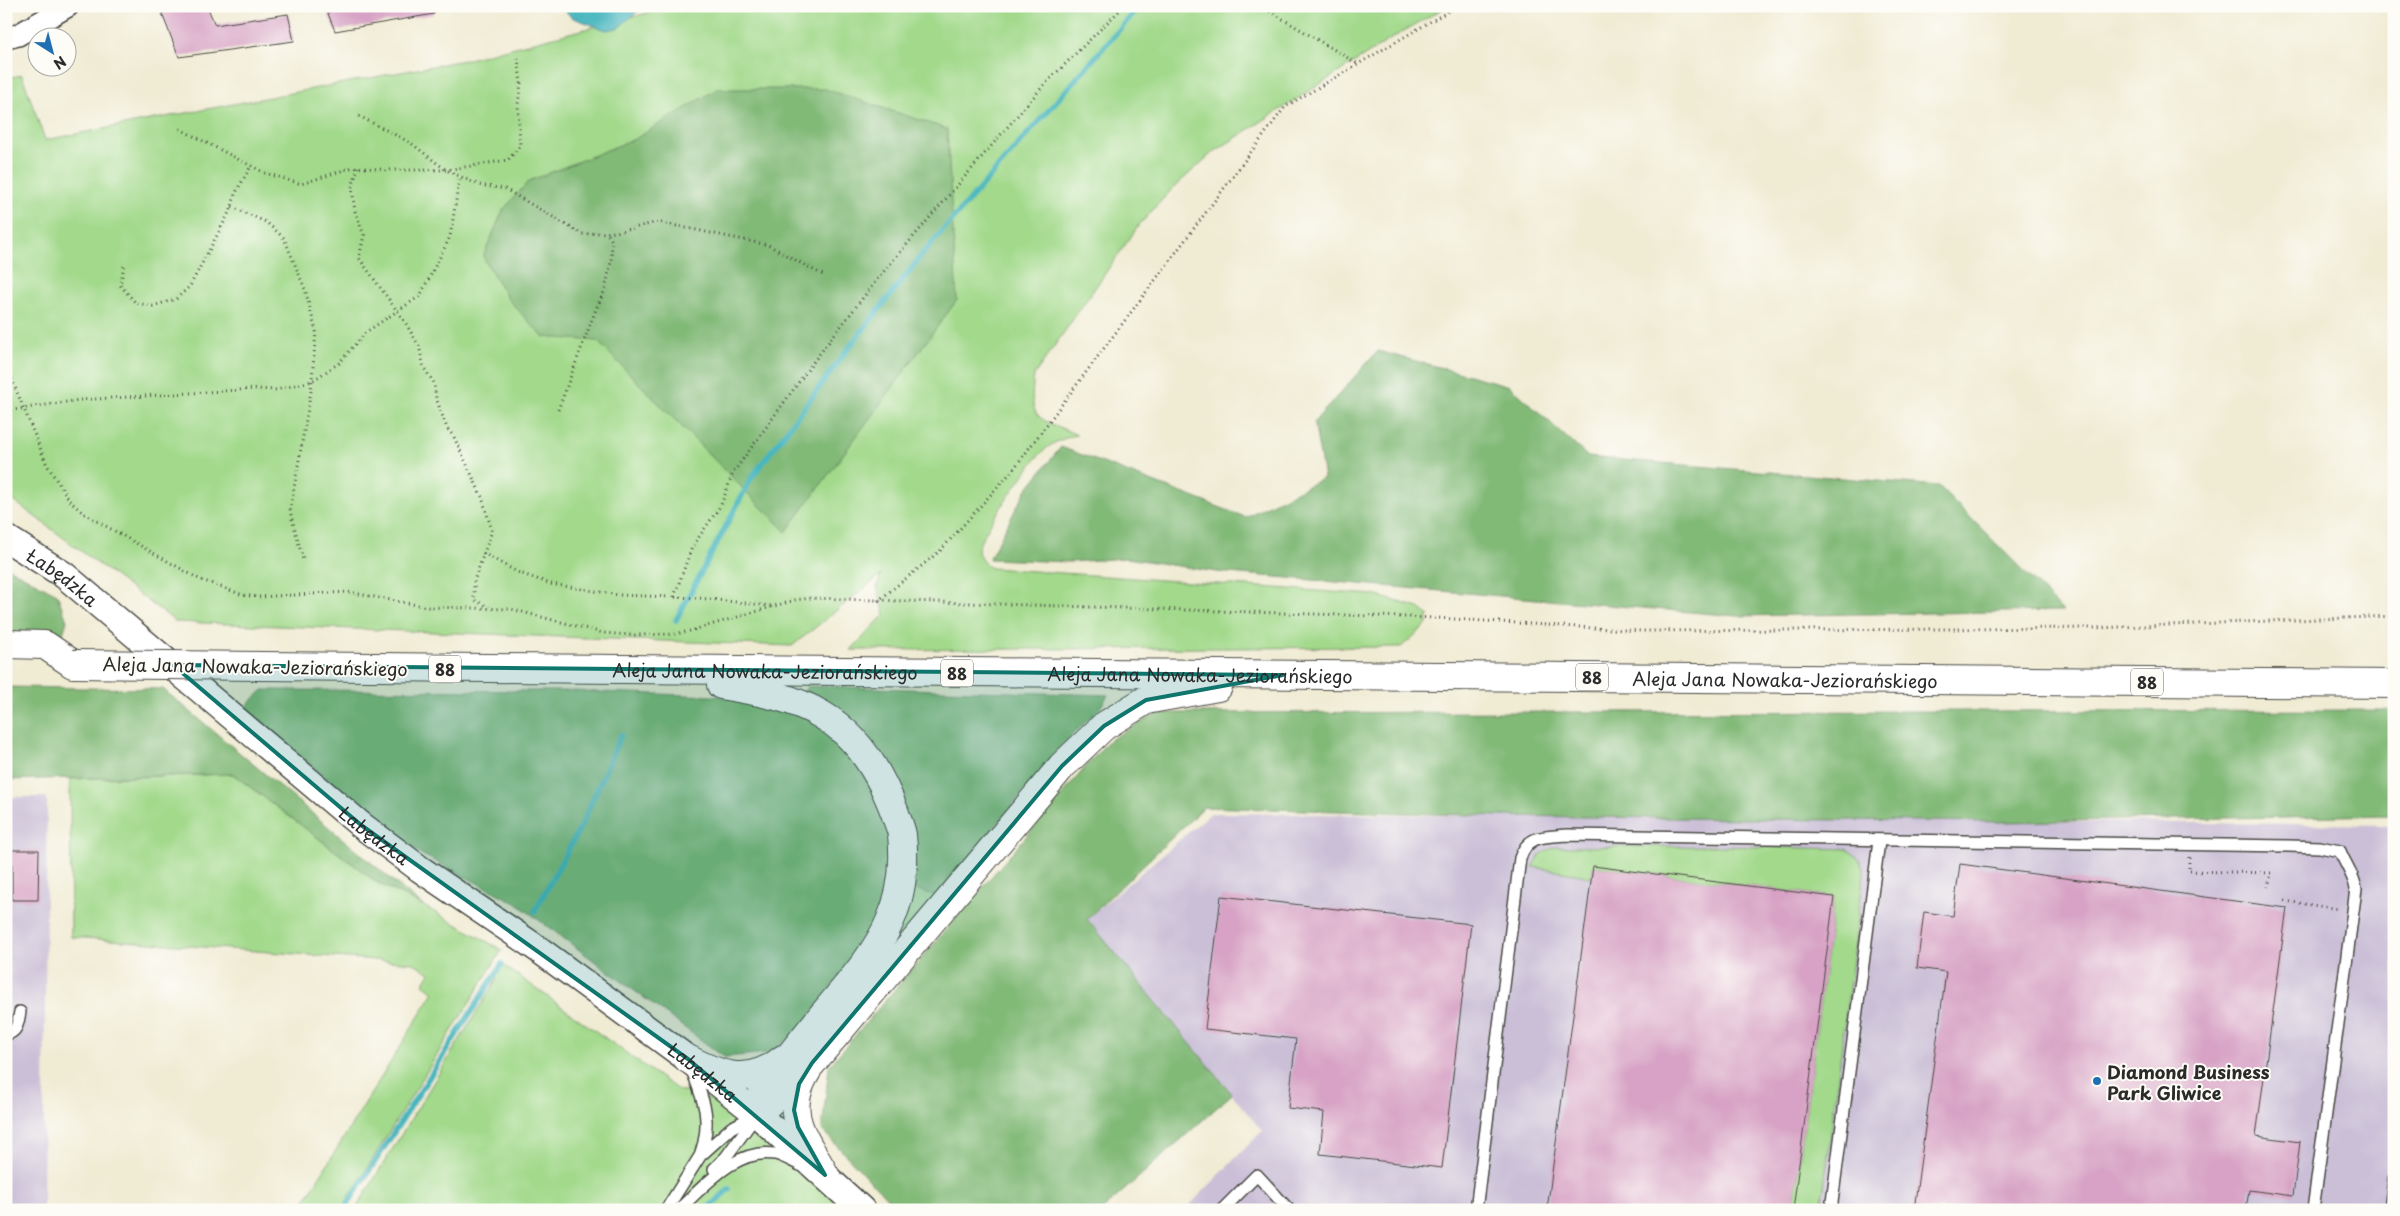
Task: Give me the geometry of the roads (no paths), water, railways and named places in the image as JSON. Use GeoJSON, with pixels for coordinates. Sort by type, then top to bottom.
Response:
{"type":"FeatureCollection","features":[{"type":"Feature","properties":{"kind":"main road"},"geometry":{"type":"LineString","coordinates":[[6,644],[44,645],[73,664]]}},
{"type":"Feature","properties":{"kind":"main road","name":"Aleja Jana Nowaka-Jeziorańskiego"},"geometry":{"type":"LineString","coordinates":[[6,663],[630,671],[2394,684]]}},
{"type":"Feature","properties":{"kind":"main road"},"geometry":{"type":"LineString","coordinates":[[630,671],[767,692],[801,704],[824,716],[867,756],[890,802],[902,833],[903,861],[900,890],[891,920],[875,950],[803,1056],[794,1110],[798,1127],[825,1174]]}},
{"type":"Feature","properties":{"kind":"main road"},"geometry":{"type":"LineString","coordinates":[[757,1114],[803,1056],[1062,766],[1104,726],[1146,700],[1283,675]]}},
{"type":"Feature","properties":{"kind":"main road"},"geometry":{"type":"LineString","coordinates":[[688,1059],[714,1073],[736,1076],[756,1075],[803,1056]]}},
{"type":"Feature","properties":{"kind":"street"},"geometry":{"type":"LineString","coordinates":[[6,38],[18,35],[68,6]]}},
{"type":"Feature","properties":{"kind":"street","name":"Łabędzka"},"geometry":{"type":"LineString","coordinates":[[6,538],[29,551],[72,581],[361,825],[420,869],[538,949],[688,1059],[757,1114],[825,1174],[862,1210]]}},
{"type":"Feature","properties":{"kind":"lane"},"geometry":{"type":"LineString","coordinates":[[1476,1210],[1517,883],[1524,847],[1532,840],[1542,837],[1567,835],[2289,846],[2320,847],[2340,851],[2347,868],[2354,878],[2356,889],[2313,1210]]}},
{"type":"Feature","properties":{"kind":"lane"},"geometry":{"type":"LineString","coordinates":[[1831,1210],[1879,841]]}},
{"type":"Feature","properties":{"kind":"lane"},"geometry":{"type":"LineString","coordinates":[[6,1034],[10,1034],[18,1026],[20,1012]]}},
{"type":"Feature","properties":{"kind":"lane"},"geometry":{"type":"LineString","coordinates":[[666,1210],[700,1156],[707,1133],[707,1117],[688,1059]]}},
{"type":"Feature","properties":{"kind":"lane"},"geometry":{"type":"LineString","coordinates":[[700,1156],[731,1128],[757,1114]]}},
{"type":"Feature","properties":{"kind":"lane"},"geometry":{"type":"LineString","coordinates":[[674,1210],[726,1156],[757,1114]]}},
{"type":"Feature","properties":{"kind":"lane"},"geometry":{"type":"LineString","coordinates":[[678,1210],[733,1162],[755,1155],[776,1154],[825,1174]]}},
{"type":"Feature","properties":{"kind":"lane"},"geometry":{"type":"LineString","coordinates":[[1222,1210],[1257,1175],[1289,1210]]}},
{"type":"Feature","properties":{"kind":"lane"},"geometry":{"type":"LineString","coordinates":[[2390,1210],[2394,1179]]}},
{"type":"Feature","properties":{"kind":"water"},"geometry":{"type":"Polygon","coordinates":[[[561,6],[644,6],[618,28],[606,30],[571,17],[561,6]]]}},
{"type":"Feature","properties":{"kind":"waterway"},"geometry":{"type":"LineString","coordinates":[[676,620],[752,477],[847,350],[930,245],[1140,6]]}},
{"type":"Feature","properties":{"kind":"waterway"},"geometry":{"type":"LineString","coordinates":[[535,911],[581,826],[621,735]]}},
{"type":"Feature","properties":{"kind":"waterway"},"geometry":{"type":"LineString","coordinates":[[344,1210],[502,964]]}},
{"type":"Feature","properties":{"kind":"waterway"},"geometry":{"type":"LineString","coordinates":[[706,1210],[729,1189]]}},
{"type":"Feature","properties":{"kind":"place","name":"Diamond Business Park Gliwice"},"geometry":{"type":"Point","coordinates":[2097,1081]}}]}
